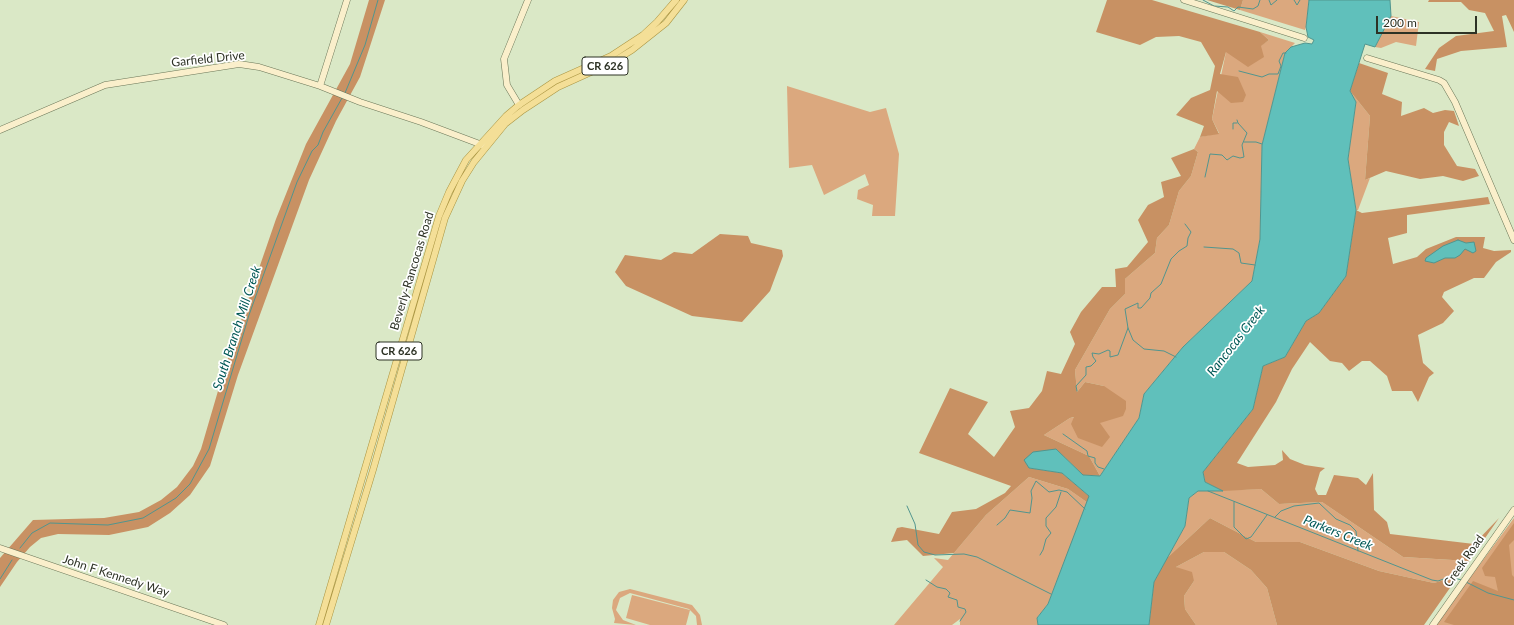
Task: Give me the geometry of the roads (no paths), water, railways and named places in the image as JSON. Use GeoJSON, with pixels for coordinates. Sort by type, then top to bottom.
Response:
{"type":"FeatureCollection","features":[{"type":"Feature","properties":{"kind":"main road","name":"CR 626"},"geometry":{"type":"LineString","coordinates":[[646,37],[676,0]]}},
{"type":"Feature","properties":{"kind":"main road","name":"CR 626"},"geometry":{"type":"LineString","coordinates":[[646,37],[666,23],[684,0]]}},
{"type":"Feature","properties":{"kind":"main road","name":"Beverly-Rancocas Road"},"geometry":{"type":"LineString","coordinates":[[319,625],[439,216],[449,192],[466,160],[506,116],[519,105],[646,37]]}},
{"type":"Feature","properties":{"kind":"main road","name":"Beverly-Rancocas Road"},"geometry":{"type":"LineString","coordinates":[[326,625],[373,470],[445,218],[462,181],[486,146],[505,124],[557,84]]}},
{"type":"Feature","properties":{"kind":"street"},"geometry":{"type":"LineString","coordinates":[[320,86],[347,0]]}},
{"type":"Feature","properties":{"kind":"street"},"geometry":{"type":"LineString","coordinates":[[519,105],[507,85],[504,59],[528,0]]}},
{"type":"Feature","properties":{"kind":"street"},"geometry":{"type":"LineString","coordinates":[[1184,0],[1304,38]]}},
{"type":"Feature","properties":{"kind":"street"},"geometry":{"type":"LineString","coordinates":[[1367,58],[1434,78],[1444,83],[1455,102],[1514,240]]}},
{"type":"Feature","properties":{"kind":"street","name":"Garfield Drive"},"geometry":{"type":"LineString","coordinates":[[0,130],[105,85],[212,67],[249,65],[320,86],[486,146]]}},
{"type":"Feature","properties":{"kind":"street","name":"Creek Road"},"geometry":{"type":"LineString","coordinates":[[1433,625],[1514,510]]}},
{"type":"Feature","properties":{"kind":"street","name":"John F Kennedy Way"},"geometry":{"type":"LineString","coordinates":[[0,548],[224,625]]}},
{"type":"Feature","properties":{"kind":"water","name":"Rancocas Creek"},"geometry":{"type":"Polygon","coordinates":[[[1309,0],[1390,0],[1391,16],[1375,47],[1365,44],[1350,91],[1356,102],[1348,159],[1356,210],[1346,276],[1319,313],[1306,321],[1285,357],[1263,366],[1253,409],[1203,472],[1205,482],[1223,491],[1198,491],[1189,498],[1185,526],[1154,582],[1149,625],[1038,625],[1037,618],[1048,604],[1089,496],[1062,473],[1029,468],[1024,460],[1033,452],[1056,449],[1083,475],[1100,476],[1139,418],[1144,394],[1183,347],[1252,281],[1260,239],[1262,145],[1285,53],[1291,47],[1305,43],[1312,44],[1314,40],[1308,37],[1306,27],[1309,0]]]}},
{"type":"Feature","properties":{"kind":"water"},"geometry":{"type":"Polygon","coordinates":[[[1458,240],[1466,243],[1474,242],[1476,251],[1473,253],[1465,249],[1455,258],[1445,258],[1434,263],[1425,261],[1426,258],[1443,246],[1458,240]]]}},
{"type":"Feature","properties":{"kind":"waterway","name":"South Branch Mill Creek"},"geometry":{"type":"LineString","coordinates":[[345,93],[365,45],[378,0]]}},
{"type":"Feature","properties":{"kind":"waterway"},"geometry":{"type":"LineString","coordinates":[[1203,0],[1214,6],[1228,7],[1234,11],[1238,7],[1253,9],[1258,6],[1260,0]]}},
{"type":"Feature","properties":{"kind":"waterway"},"geometry":{"type":"LineString","coordinates":[[1269,0],[1271,5],[1277,0]]}},
{"type":"Feature","properties":{"kind":"waterway"},"geometry":{"type":"LineString","coordinates":[[1294,0],[1297,5],[1300,0]]}},
{"type":"Feature","properties":{"kind":"waterway"},"geometry":{"type":"LineString","coordinates":[[1239,71],[1262,77],[1269,74],[1278,74],[1281,66],[1279,61],[1283,53],[1286,53]]}},
{"type":"Feature","properties":{"kind":"waterway","name":"South Branch Mill Creek"},"geometry":{"type":"LineString","coordinates":[[20,548],[32,533],[50,523],[108,525],[143,518],[176,498],[190,484],[209,449],[249,315],[297,182],[312,151],[318,145],[323,132],[342,98]]}},
{"type":"Feature","properties":{"kind":"waterway"},"geometry":{"type":"LineString","coordinates":[[1205,177],[1210,154],[1222,155],[1227,160],[1233,156],[1240,158],[1244,157],[1242,145],[1247,133],[1237,120]]}},
{"type":"Feature","properties":{"kind":"waterway"},"geometry":{"type":"LineString","coordinates":[[1233,129],[1233,123],[1237,123]]}},
{"type":"Feature","properties":{"kind":"waterway"},"geometry":{"type":"LineString","coordinates":[[1244,142],[1256,142],[1262,144]]}},
{"type":"Feature","properties":{"kind":"waterway"},"geometry":{"type":"LineString","coordinates":[[1077,391],[1076,386],[1086,375],[1086,367],[1091,366],[1096,361],[1092,353],[1099,354],[1108,350],[1110,351],[1110,357],[1118,355],[1128,328],[1125,309],[1138,303],[1138,308],[1141,308],[1150,298],[1151,293],[1161,284],[1171,259],[1187,246],[1188,238],[1191,232],[1185,224]]}},
{"type":"Feature","properties":{"kind":"waterway"},"geometry":{"type":"LineString","coordinates":[[1204,247],[1233,249],[1239,253],[1241,263],[1255,265]]}},
{"type":"Feature","properties":{"kind":"waterway"},"geometry":{"type":"LineString","coordinates":[[1128,328],[1133,340],[1144,349],[1164,351],[1176,357]]}},
{"type":"Feature","properties":{"kind":"waterway"},"geometry":{"type":"LineString","coordinates":[[1063,434],[1087,451],[1088,456],[1095,458],[1095,463],[1098,467],[1104,469]]}},
{"type":"Feature","properties":{"kind":"waterway"},"geometry":{"type":"LineString","coordinates":[[997,525],[1005,518],[1010,510],[1030,513],[1032,498],[1031,491],[1036,481],[1049,492],[1059,490],[1067,492],[1085,509]]}},
{"type":"Feature","properties":{"kind":"waterway","name":"Parkers Creek"},"geometry":{"type":"LineString","coordinates":[[1208,491],[1432,580],[1438,581],[1449,577],[1462,580]]}},
{"type":"Feature","properties":{"kind":"waterway"},"geometry":{"type":"LineString","coordinates":[[1040,555],[1046,539],[1051,533],[1046,526],[1046,518],[1056,507],[1061,492]]}},
{"type":"Feature","properties":{"kind":"waterway"},"geometry":{"type":"LineString","coordinates":[[1234,502],[1234,527],[1246,539],[1251,537],[1267,515]]}},
{"type":"Feature","properties":{"kind":"waterway"},"geometry":{"type":"LineString","coordinates":[[1275,517],[1281,511],[1294,506],[1319,503],[1336,519],[1350,525],[1356,531],[1358,551]]}},
{"type":"Feature","properties":{"kind":"waterway"},"geometry":{"type":"LineString","coordinates":[[907,506],[915,524],[918,545],[924,552],[935,555],[964,554],[977,557],[1051,594]]}},
{"type":"Feature","properties":{"kind":"waterway","name":"South Branch Mill Creek"},"geometry":{"type":"LineString","coordinates":[[0,579],[12,560]]}},
{"type":"Feature","properties":{"kind":"waterway"},"geometry":{"type":"LineString","coordinates":[[926,580],[937,587],[946,589],[950,593],[948,597],[957,600],[958,607],[965,609],[966,612],[960,621]]}},
{"type":"Feature","properties":{"kind":"waterway","name":"Parkers Creek"},"geometry":{"type":"LineString","coordinates":[[1466,582],[1488,593],[1514,600]]}}]}
